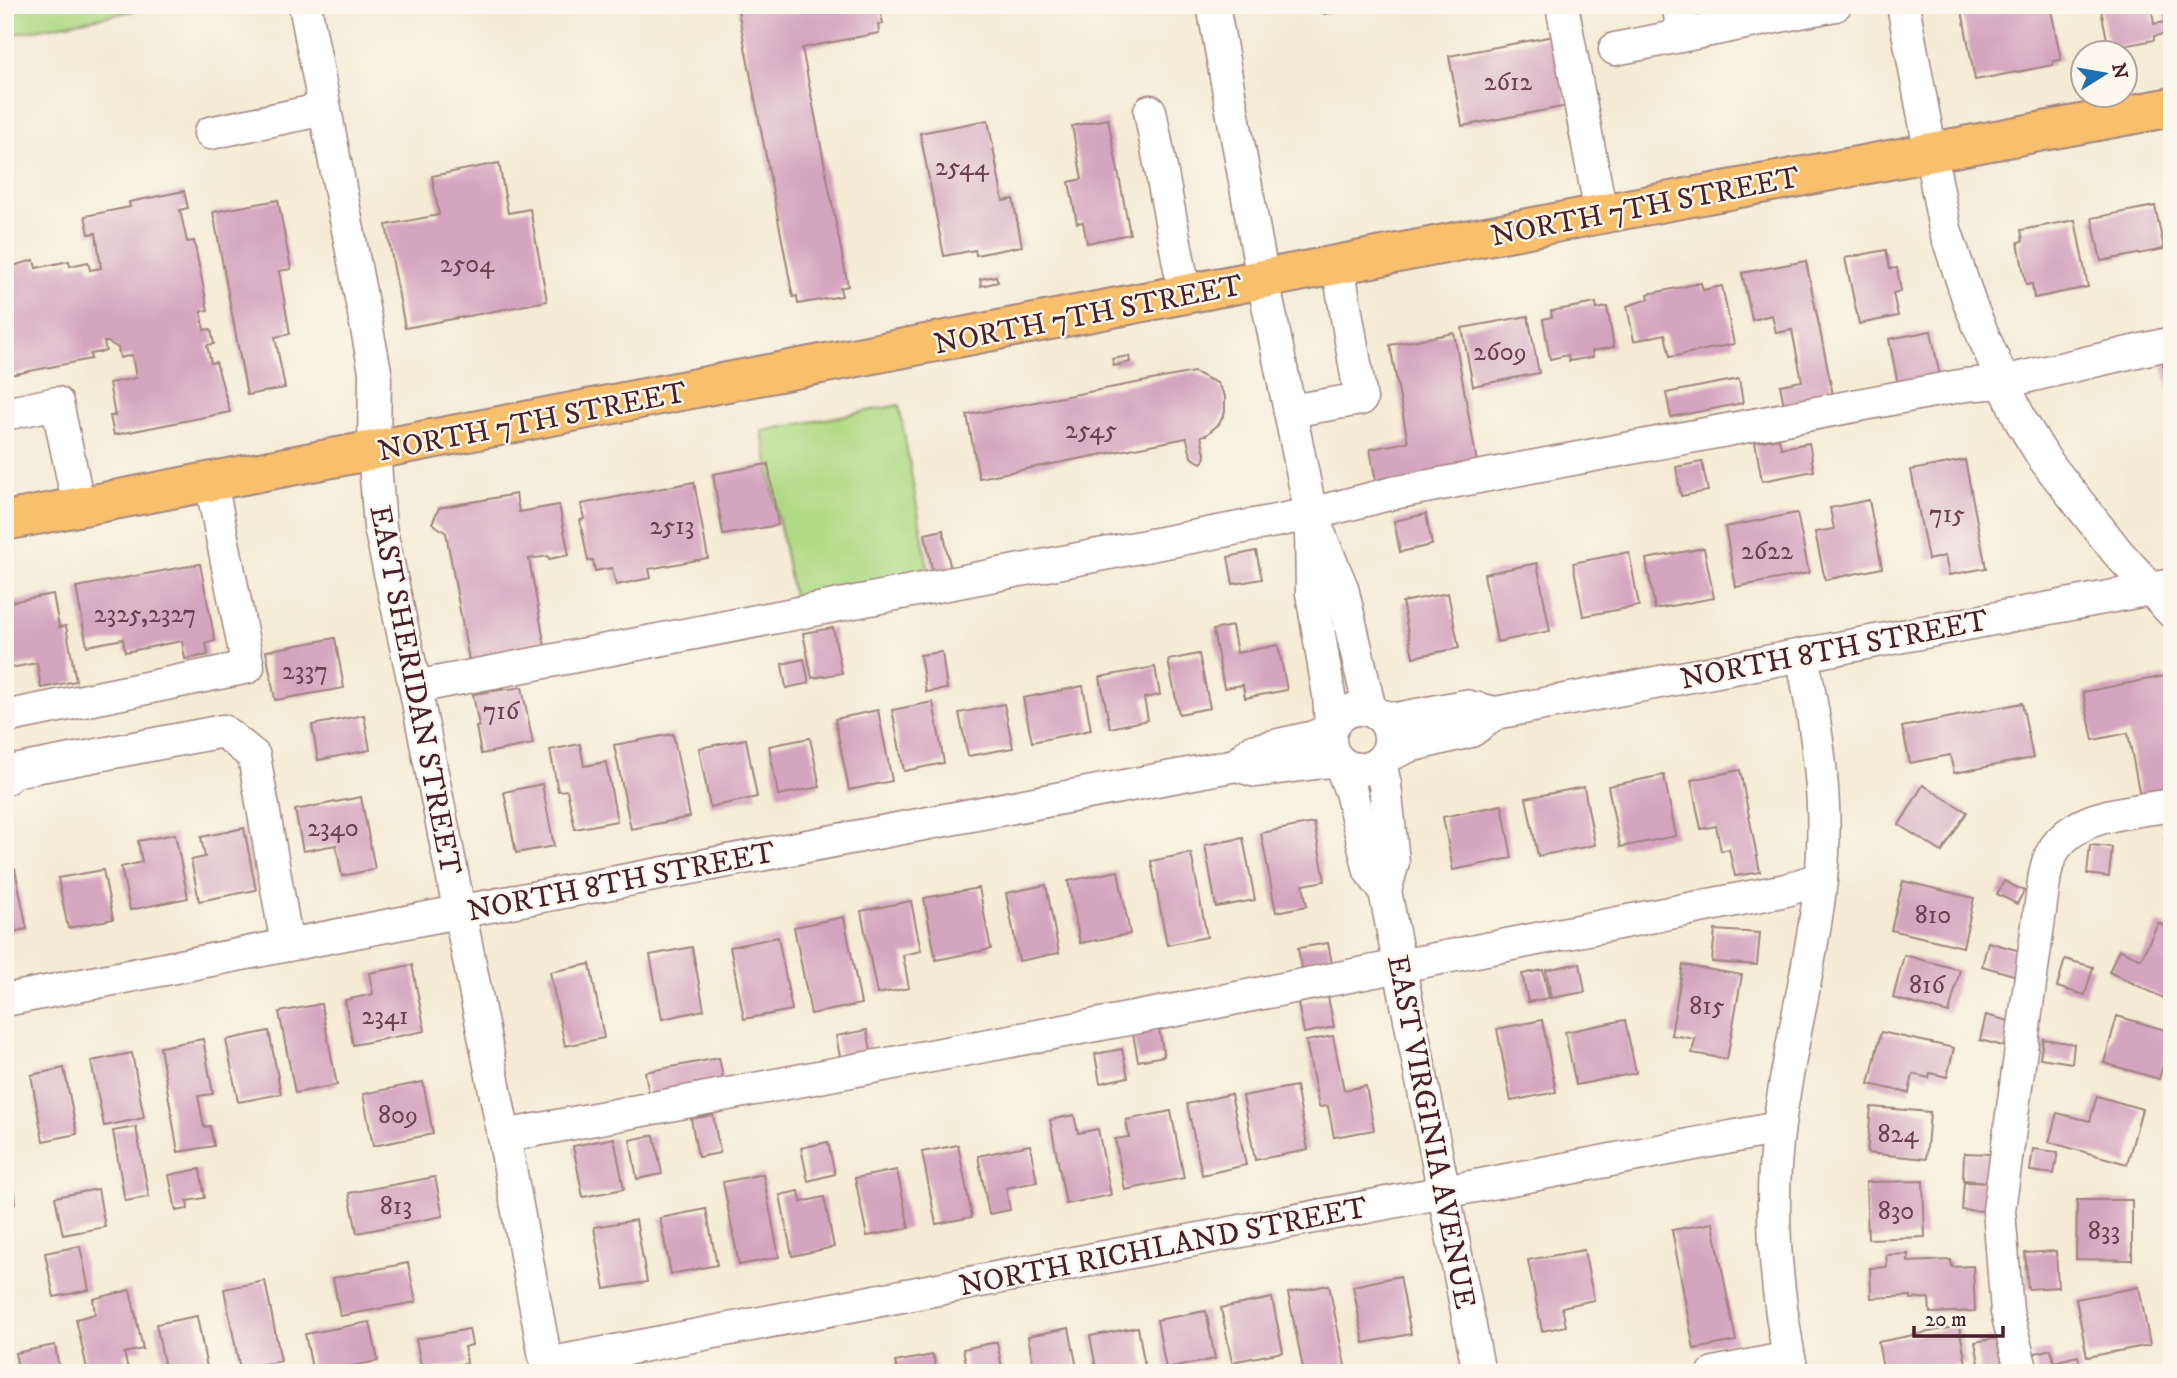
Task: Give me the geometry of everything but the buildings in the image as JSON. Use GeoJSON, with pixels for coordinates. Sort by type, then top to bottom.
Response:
{"type":"FeatureCollection","features":[{"type":"Feature","properties":{"kind":"main road","name":"NORTH 7TH STREET"},"geometry":{"type":"LineString","coordinates":[[5,521],[1929,151],[2172,107]]}},
{"type":"Feature","properties":{"kind":"street","name":"EAST SHERIDAN STREET"},"geometry":{"type":"LineString","coordinates":[[305,5],[375,372],[374,451],[380,527],[415,687],[548,1368]]}},
{"type":"Feature","properties":{"kind":"street"},"geometry":{"type":"LineString","coordinates":[[1213,5],[1263,280],[1311,514],[1342,589],[1374,713],[1389,730],[1389,748],[1382,760],[1368,769],[1355,769],[1338,761],[1330,746],[1331,729],[1323,653],[1311,593],[1311,514]]}},
{"type":"Feature","properties":{"kind":"street"},"geometry":{"type":"LineString","coordinates":[[1562,5],[1601,214]]}},
{"type":"Feature","properties":{"kind":"street"},"geometry":{"type":"LineString","coordinates":[[1615,49],[1681,20],[1835,5]]}},
{"type":"Feature","properties":{"kind":"street"},"geometry":{"type":"LineString","coordinates":[[1903,5],[1945,229],[1970,307],[2003,382],[2021,421],[2045,460],[2118,553],[2165,596]]}},
{"type":"Feature","properties":{"kind":"street"},"geometry":{"type":"LineString","coordinates":[[210,133],[325,109]]}},
{"type":"Feature","properties":{"kind":"street"},"geometry":{"type":"LineString","coordinates":[[1150,111],[1185,295]]}},
{"type":"Feature","properties":{"kind":"street"},"geometry":{"type":"LineString","coordinates":[[1290,411],[1361,399],[1338,265]]}},
{"type":"Feature","properties":{"kind":"street"},"geometry":{"type":"LineString","coordinates":[[415,687],[1311,514],[1407,490],[1965,385],[2003,382],[2172,343]]}},
{"type":"Feature","properties":{"kind":"street"},"geometry":{"type":"LineString","coordinates":[[5,414],[57,403],[79,507]]}},
{"type":"Feature","properties":{"kind":"street"},"geometry":{"type":"LineString","coordinates":[[5,717],[248,667],[211,482]]}},
{"type":"Feature","properties":{"kind":"street","name":"NORTH 8TH STREET"},"geometry":{"type":"LineString","coordinates":[[1374,713],[1396,719],[1465,706],[1496,713],[1802,655],[2165,596]]}},
{"type":"Feature","properties":{"kind":"street"},"geometry":{"type":"LineString","coordinates":[[1714,1373],[1791,1365],[1779,1290],[1774,1214],[1778,1129],[1821,878],[1821,773],[1815,721],[1802,655]]}},
{"type":"Feature","properties":{"kind":"street"},"geometry":{"type":"LineString","coordinates":[[1331,729],[1343,713],[1351,709],[1374,713]]}},
{"type":"Feature","properties":{"kind":"street","name":"NORTH 8TH STREET"},"geometry":{"type":"LineString","coordinates":[[1382,760],[1409,746],[1471,731],[1496,713]]}},
{"type":"Feature","properties":{"kind":"street","name":"NORTH 8TH STREET"},"geometry":{"type":"LineString","coordinates":[[1237,765],[1252,751],[1314,737],[1331,729]]}},
{"type":"Feature","properties":{"kind":"street"},"geometry":{"type":"LineString","coordinates":[[5,779],[14,771],[223,731],[254,756],[287,945]]}},
{"type":"Feature","properties":{"kind":"street","name":"EAST VIRGINIA AVENUE"},"geometry":{"type":"LineString","coordinates":[[1382,760],[1393,862],[1385,891],[1479,1373]]}},
{"type":"Feature","properties":{"kind":"street","name":"NORTH 8TH STREET"},"geometry":{"type":"LineString","coordinates":[[5,1000],[1237,765],[1256,771],[1338,761]]}},
{"type":"Feature","properties":{"kind":"street","name":"EAST VIRGINIA AVENUE"},"geometry":{"type":"LineString","coordinates":[[1338,761],[1351,793],[1370,871],[1385,891]]}},
{"type":"Feature","properties":{"kind":"street"},"geometry":{"type":"LineString","coordinates":[[2022,1373],[2007,1312],[1999,1210],[2045,874],[2051,853],[2065,836],[2078,826],[2104,817],[2172,805]]}},
{"type":"Feature","properties":{"kind":"street"},"geometry":{"type":"LineString","coordinates":[[504,1136],[1176,1010],[1786,890],[1821,878]]}},
{"type":"Feature","properties":{"kind":"street","name":"NORTH RICHLAND STREET"},"geometry":{"type":"LineString","coordinates":[[548,1368],[1778,1129]]}},
{"type":"Feature","properties":{"kind":"green space"},"geometry":{"type":"Polygon","coordinates":[[[5,5],[163,5],[5,36],[5,5]]]}},
{"type":"Feature","properties":{"kind":"green space"},"geometry":{"type":"Polygon","coordinates":[[[899,405],[930,579],[795,607],[762,431],[899,405]]]}}]}
